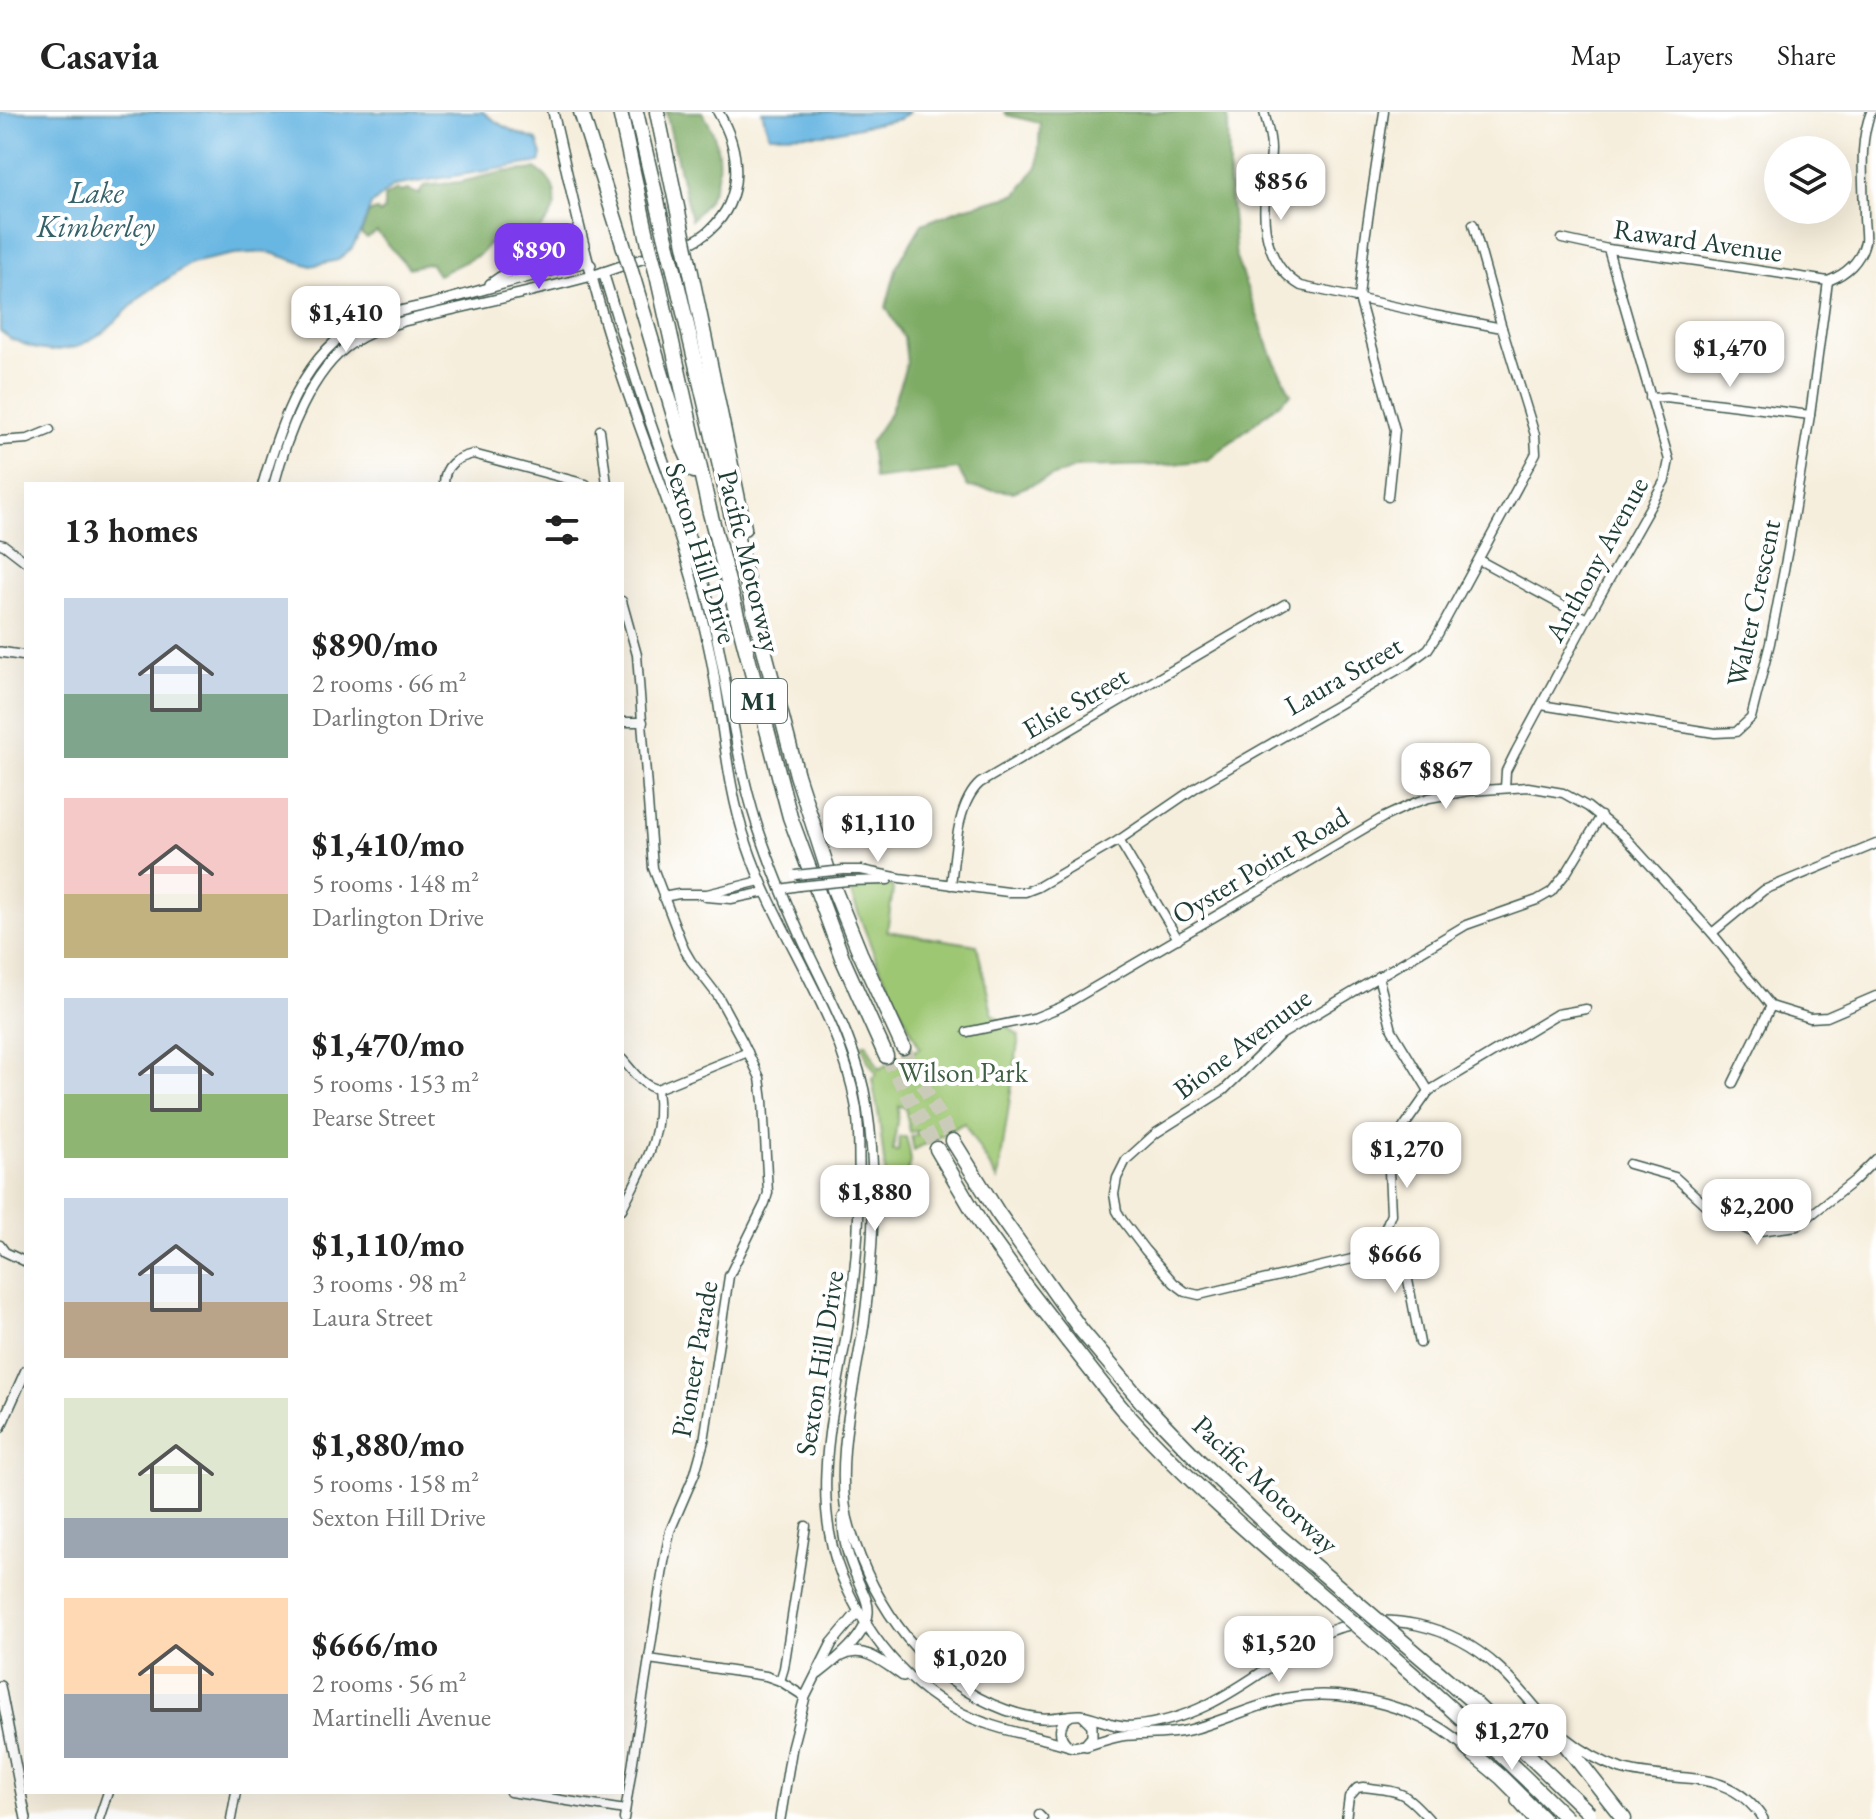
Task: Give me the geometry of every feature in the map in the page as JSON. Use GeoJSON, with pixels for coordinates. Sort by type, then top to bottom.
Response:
{"type":"FeatureCollection","features":[{"type":"Feature","properties":{"kind":"highway"},"geometry":{"type":"LineString","coordinates":[[581,112],[683,446],[709,509]]}},
{"type":"Feature","properties":{"kind":"highway","name":"Pacific Motorway"},"geometry":{"type":"LineString","coordinates":[[620,112],[709,509],[790,817],[843,960],[886,1056]]}},
{"type":"Feature","properties":{"kind":"highway","name":"Pacific Motorway"},"geometry":{"type":"LineString","coordinates":[[636,112],[753,607],[797,775],[822,853],[860,953],[903,1047]]}},
{"type":"Feature","properties":{"kind":"highway"},"geometry":{"type":"LineString","coordinates":[[657,112],[755,583],[753,607]]}},
{"type":"Feature","properties":{"kind":"highway","name":"Pacific Motorway"},"geometry":{"type":"LineString","coordinates":[[953,1141],[1012,1233],[1081,1330],[1142,1402],[1279,1536],[1471,1700],[1591,1816]]}},
{"type":"Feature","properties":{"kind":"highway","name":"Pacific Motorway"},"geometry":{"type":"LineString","coordinates":[[937,1149],[982,1226],[1125,1412],[1257,1541],[1487,1741],[1567,1819]]}},
{"type":"Feature","properties":{"kind":"highway"},"geometry":{"type":"LineString","coordinates":[[1547,1721],[1624,1819]]}},
{"type":"Feature","properties":{"kind":"highway"},"geometry":{"type":"LineString","coordinates":[[1466,1748],[1501,1777],[1543,1819]]}},
{"type":"Feature","properties":{"kind":"street","name":"Sexton Hill Drive"},"geometry":{"type":"LineString","coordinates":[[553,112],[591,276],[631,404],[688,566],[713,668],[739,818],[760,881],[833,1030],[848,1072],[858,1121],[860,1193],[857,1258],[829,1432],[825,1497],[834,1554],[864,1616],[884,1650],[923,1689],[965,1716],[988,1725],[1075,1747],[1120,1736],[1187,1731],[1286,1699],[1309,1695],[1366,1700],[1394,1707],[1444,1732],[1466,1748],[1532,1819]]}},
{"type":"Feature","properties":{"kind":"street"},"geometry":{"type":"LineString","coordinates":[[275,482],[305,402],[322,373],[350,344],[374,331],[404,321],[591,276],[689,244],[708,231],[733,194],[737,165],[731,140],[718,112]]}},
{"type":"Feature","properties":{"kind":"street"},"geometry":{"type":"LineString","coordinates":[[1264,112],[1271,152],[1264,200],[1267,241],[1288,278],[1301,286],[1502,328]]}},
{"type":"Feature","properties":{"kind":"street"},"geometry":{"type":"LineString","coordinates":[[1384,112],[1359,298],[1395,430],[1388,497]]}},
{"type":"Feature","properties":{"kind":"street"},"geometry":{"type":"LineString","coordinates":[[1828,281],[1843,275],[1855,263],[1865,242],[1863,145],[1871,112]]}},
{"type":"Feature","properties":{"kind":"street"},"geometry":{"type":"LineString","coordinates":[[1863,145],[1876,150]]}},
{"type":"Feature","properties":{"kind":"street"},"geometry":{"type":"LineString","coordinates":[[483,288],[570,243],[577,233],[577,219]]}},
{"type":"Feature","properties":{"kind":"street","name":"Laura Street"},"geometry":{"type":"LineString","coordinates":[[777,878],[861,870],[951,885],[1025,892],[1047,883],[1119,840],[1198,786],[1428,649],[1536,453],[1535,435],[1473,224]]}},
{"type":"Feature","properties":{"kind":"street","name":"Raward Avenue"},"geometry":{"type":"LineString","coordinates":[[1562,239],[1608,249],[1828,281]]}},
{"type":"Feature","properties":{"kind":"street","name":"Anthony Avenue"},"geometry":{"type":"LineString","coordinates":[[1505,788],[1506,771],[1665,480],[1669,460],[1608,249]]}},
{"type":"Feature","properties":{"kind":"street"},"geometry":{"type":"LineString","coordinates":[[264,482],[275,444],[300,388],[317,360],[350,330],[375,318],[587,262],[603,272]]}},
{"type":"Feature","properties":{"kind":"street","name":"Sexton Hill Drive"},"geometry":{"type":"LineString","coordinates":[[603,272],[699,565],[717,636],[744,779],[756,820],[781,889],[852,1045],[865,1097],[873,1195],[871,1254],[845,1454],[845,1506],[865,1571],[896,1624],[939,1671],[992,1705],[1023,1716],[1078,1715],[1121,1726],[1176,1718],[1211,1704],[1320,1635],[1345,1626],[1378,1621],[1424,1626],[1466,1643],[1499,1668],[1547,1721],[1577,1747],[1597,1759],[1621,1769],[1723,1784],[1750,1803],[1763,1819]]}},
{"type":"Feature","properties":{"kind":"street","name":"Walter Crescent"},"geometry":{"type":"LineString","coordinates":[[1541,705],[1715,733],[1736,732],[1751,718],[1770,643],[1788,549],[1828,281]]}},
{"type":"Feature","properties":{"kind":"street"},"geometry":{"type":"LineString","coordinates":[[1650,398],[1666,397],[1810,415]]}},
{"type":"Feature","properties":{"kind":"street"},"geometry":{"type":"LineString","coordinates":[[0,441],[28,439],[50,430]]}},
{"type":"Feature","properties":{"kind":"street"},"geometry":{"type":"LineString","coordinates":[[600,430],[607,482]]}},
{"type":"Feature","properties":{"kind":"street"},"geometry":{"type":"LineString","coordinates":[[444,482],[449,465],[473,454],[579,482]]}},
{"type":"Feature","properties":{"kind":"street"},"geometry":{"type":"LineString","coordinates":[[0,544],[24,560]]}},
{"type":"Feature","properties":{"kind":"street"},"geometry":{"type":"LineString","coordinates":[[1479,560],[1587,619]]}},
{"type":"Feature","properties":{"kind":"street","name":"Elsie Street"},"geometry":{"type":"LineString","coordinates":[[951,885],[964,809],[970,794],[980,783],[1285,604]]}},
{"type":"Feature","properties":{"kind":"street","name":"Pioneer Parade"},"geometry":{"type":"LineString","coordinates":[[624,608],[637,652],[653,868],[684,949],[718,996],[748,1052],[762,1087],[768,1193],[729,1276],[704,1441],[695,1473],[670,1531],[625,1815]]}},
{"type":"Feature","properties":{"kind":"street"},"geometry":{"type":"LineString","coordinates":[[0,652],[24,656]]}},
{"type":"Feature","properties":{"kind":"street"},"geometry":{"type":"LineString","coordinates":[[624,722],[643,722]]}},
{"type":"Feature","properties":{"kind":"street","name":"Oyster Point Road"},"geometry":{"type":"LineString","coordinates":[[967,1032],[1034,1018],[1061,1007],[1400,809],[1429,798],[1505,788],[1541,788],[1563,793],[1601,816],[1624,836],[1712,933],[1771,1006]]}},
{"type":"Feature","properties":{"kind":"street","name":"Bione Avenuue"},"geometry":{"type":"LineString","coordinates":[[1380,1242],[1352,1259],[1199,1295],[1186,1292],[1174,1283],[1123,1221],[1117,1211],[1115,1184],[1133,1152],[1156,1133],[1224,1090],[1279,1036],[1466,925],[1551,892],[1601,816]]}},
{"type":"Feature","properties":{"kind":"street"},"geometry":{"type":"LineString","coordinates":[[1119,840],[1178,939]]}},
{"type":"Feature","properties":{"kind":"street"},"geometry":{"type":"LineString","coordinates":[[1712,933],[1764,890],[1876,844]]}},
{"type":"Feature","properties":{"kind":"street"},"geometry":{"type":"LineString","coordinates":[[696,895],[777,878]]}},
{"type":"Feature","properties":{"kind":"street","name":"Laura Street"},"geometry":{"type":"LineString","coordinates":[[781,889],[848,881],[909,879]]}},
{"type":"Feature","properties":{"kind":"street"},"geometry":{"type":"LineString","coordinates":[[663,897],[676,894],[727,899],[781,889]]}},
{"type":"Feature","properties":{"kind":"street"},"geometry":{"type":"LineString","coordinates":[[1378,976],[1392,1030],[1429,1091]]}},
{"type":"Feature","properties":{"kind":"street"},"geometry":{"type":"LineString","coordinates":[[1733,1083],[1771,1006],[1819,1018],[1876,996]]}},
{"type":"Feature","properties":{"kind":"street"},"geometry":{"type":"LineString","coordinates":[[1420,1343],[1404,1259],[1380,1242],[1391,1214],[1389,1171],[1393,1150],[1403,1128],[1429,1091],[1557,1014],[1586,1009]]}},
{"type":"Feature","properties":{"kind":"street"},"geometry":{"type":"LineString","coordinates":[[624,1061],[643,1083],[657,1089],[748,1052]]}},
{"type":"Feature","properties":{"kind":"street"},"geometry":{"type":"LineString","coordinates":[[624,1205],[656,1138],[659,1117],[657,1089]]}},
{"type":"Feature","properties":{"kind":"street"},"geometry":{"type":"LineString","coordinates":[[1629,1164],[1675,1177],[1714,1213],[1752,1232],[1797,1226],[1855,1180],[1876,1159]]}},
{"type":"Feature","properties":{"kind":"street"},"geometry":{"type":"LineString","coordinates":[[0,1245],[5,1252],[24,1261]]}},
{"type":"Feature","properties":{"kind":"street"},"geometry":{"type":"LineString","coordinates":[[0,1428],[24,1374]]}},
{"type":"Feature","properties":{"kind":"street"},"geometry":{"type":"LineString","coordinates":[[840,1657],[860,1633],[867,1603],[851,1566],[844,1537],[845,1506]]}},
{"type":"Feature","properties":{"kind":"street"},"geometry":{"type":"LineString","coordinates":[[780,1681],[806,1526]]}},
{"type":"Feature","properties":{"kind":"street"},"geometry":{"type":"LineString","coordinates":[[864,1616],[896,1624]]}},
{"type":"Feature","properties":{"kind":"street"},"geometry":{"type":"LineString","coordinates":[[780,1819],[792,1747],[805,1697],[832,1643],[864,1616]]}},
{"type":"Feature","properties":{"kind":"street"},"geometry":{"type":"LineString","coordinates":[[817,1675],[850,1652],[867,1654],[923,1689]]}},
{"type":"Feature","properties":{"kind":"street"},"geometry":{"type":"LineString","coordinates":[[649,1659],[766,1676],[805,1697]]}},
{"type":"Feature","properties":{"kind":"street"},"geometry":{"type":"LineString","coordinates":[[0,1686],[26,1819]]}},
{"type":"Feature","properties":{"kind":"street"},"geometry":{"type":"LineString","coordinates":[[1078,1715],[1090,1722],[1093,1732],[1089,1742],[1075,1747],[1062,1740],[1060,1728],[1067,1718],[1078,1715]]}},
{"type":"Feature","properties":{"kind":"street"},"geometry":{"type":"LineString","coordinates":[[1346,1819],[1349,1797],[1357,1788],[1363,1787],[1400,1792],[1429,1819]]}},
{"type":"Feature","properties":{"kind":"street"},"geometry":{"type":"LineString","coordinates":[[99,1819],[107,1794]]}},
{"type":"Feature","properties":{"kind":"street"},"geometry":{"type":"LineString","coordinates":[[231,1819],[236,1794]]}},
{"type":"Feature","properties":{"kind":"street"},"geometry":{"type":"LineString","coordinates":[[520,1794],[625,1815]]}},
{"type":"Feature","properties":{"kind":"green space"},"geometry":{"type":"Polygon","coordinates":[[[666,112],[702,112],[716,144],[717,178],[706,203],[691,220],[666,112]]]}},
{"type":"Feature","properties":{"kind":"green space"},"geometry":{"type":"Polygon","coordinates":[[[1005,112],[1226,112],[1236,258],[1273,358],[1291,394],[1208,460],[1164,465],[1077,467],[1013,492],[968,487],[958,469],[874,479],[870,443],[890,413],[907,363],[904,338],[886,307],[897,266],[922,224],[963,208],[1017,194],[1038,165],[1040,123],[1005,112]]]}},
{"type":"Feature","properties":{"kind":"green space"},"geometry":{"type":"Polygon","coordinates":[[[536,169],[550,182],[555,196],[546,223],[523,241],[511,245],[489,244],[479,255],[438,275],[430,263],[409,268],[377,232],[367,238],[361,234],[369,213],[376,210],[380,214],[384,210],[384,197],[396,190],[419,194],[424,186],[536,169]]]}},
{"type":"Feature","properties":{"kind":"green space","name":"Wilson Park"},"geometry":{"type":"Polygon","coordinates":[[[892,885],[887,931],[977,945],[992,1013],[1019,1036],[998,1180],[964,1123],[914,1150],[911,1136],[917,1135],[917,1131],[910,1132],[905,1107],[899,1106],[893,1151],[898,1151],[899,1137],[906,1137],[910,1160],[909,1168],[888,1197],[872,1079],[877,1074],[862,1045],[866,1043],[879,1069],[920,1048],[878,964],[848,886],[892,885]]]}},
{"type":"Feature","properties":{"kind":"water","name":"Lake Kimberley"},"geometry":{"type":"Polygon","coordinates":[[[0,112],[483,112],[508,129],[537,140],[542,155],[540,162],[393,186],[371,205],[352,248],[338,260],[311,266],[268,252],[234,254],[191,263],[143,295],[104,332],[77,347],[51,351],[11,339],[0,331],[0,112]]]}},
{"type":"Feature","properties":{"kind":"water"},"geometry":{"type":"Polygon","coordinates":[[[762,112],[909,112],[900,119],[824,134],[769,135],[762,112]]]}},
{"type":"Feature","properties":{"kind":"tunnel"},"geometry":{"type":"LineString","coordinates":[[903,1047],[953,1141]]}},
{"type":"Feature","properties":{"kind":"tunnel"},"geometry":{"type":"LineString","coordinates":[[886,1056],[937,1149]]}}]}
